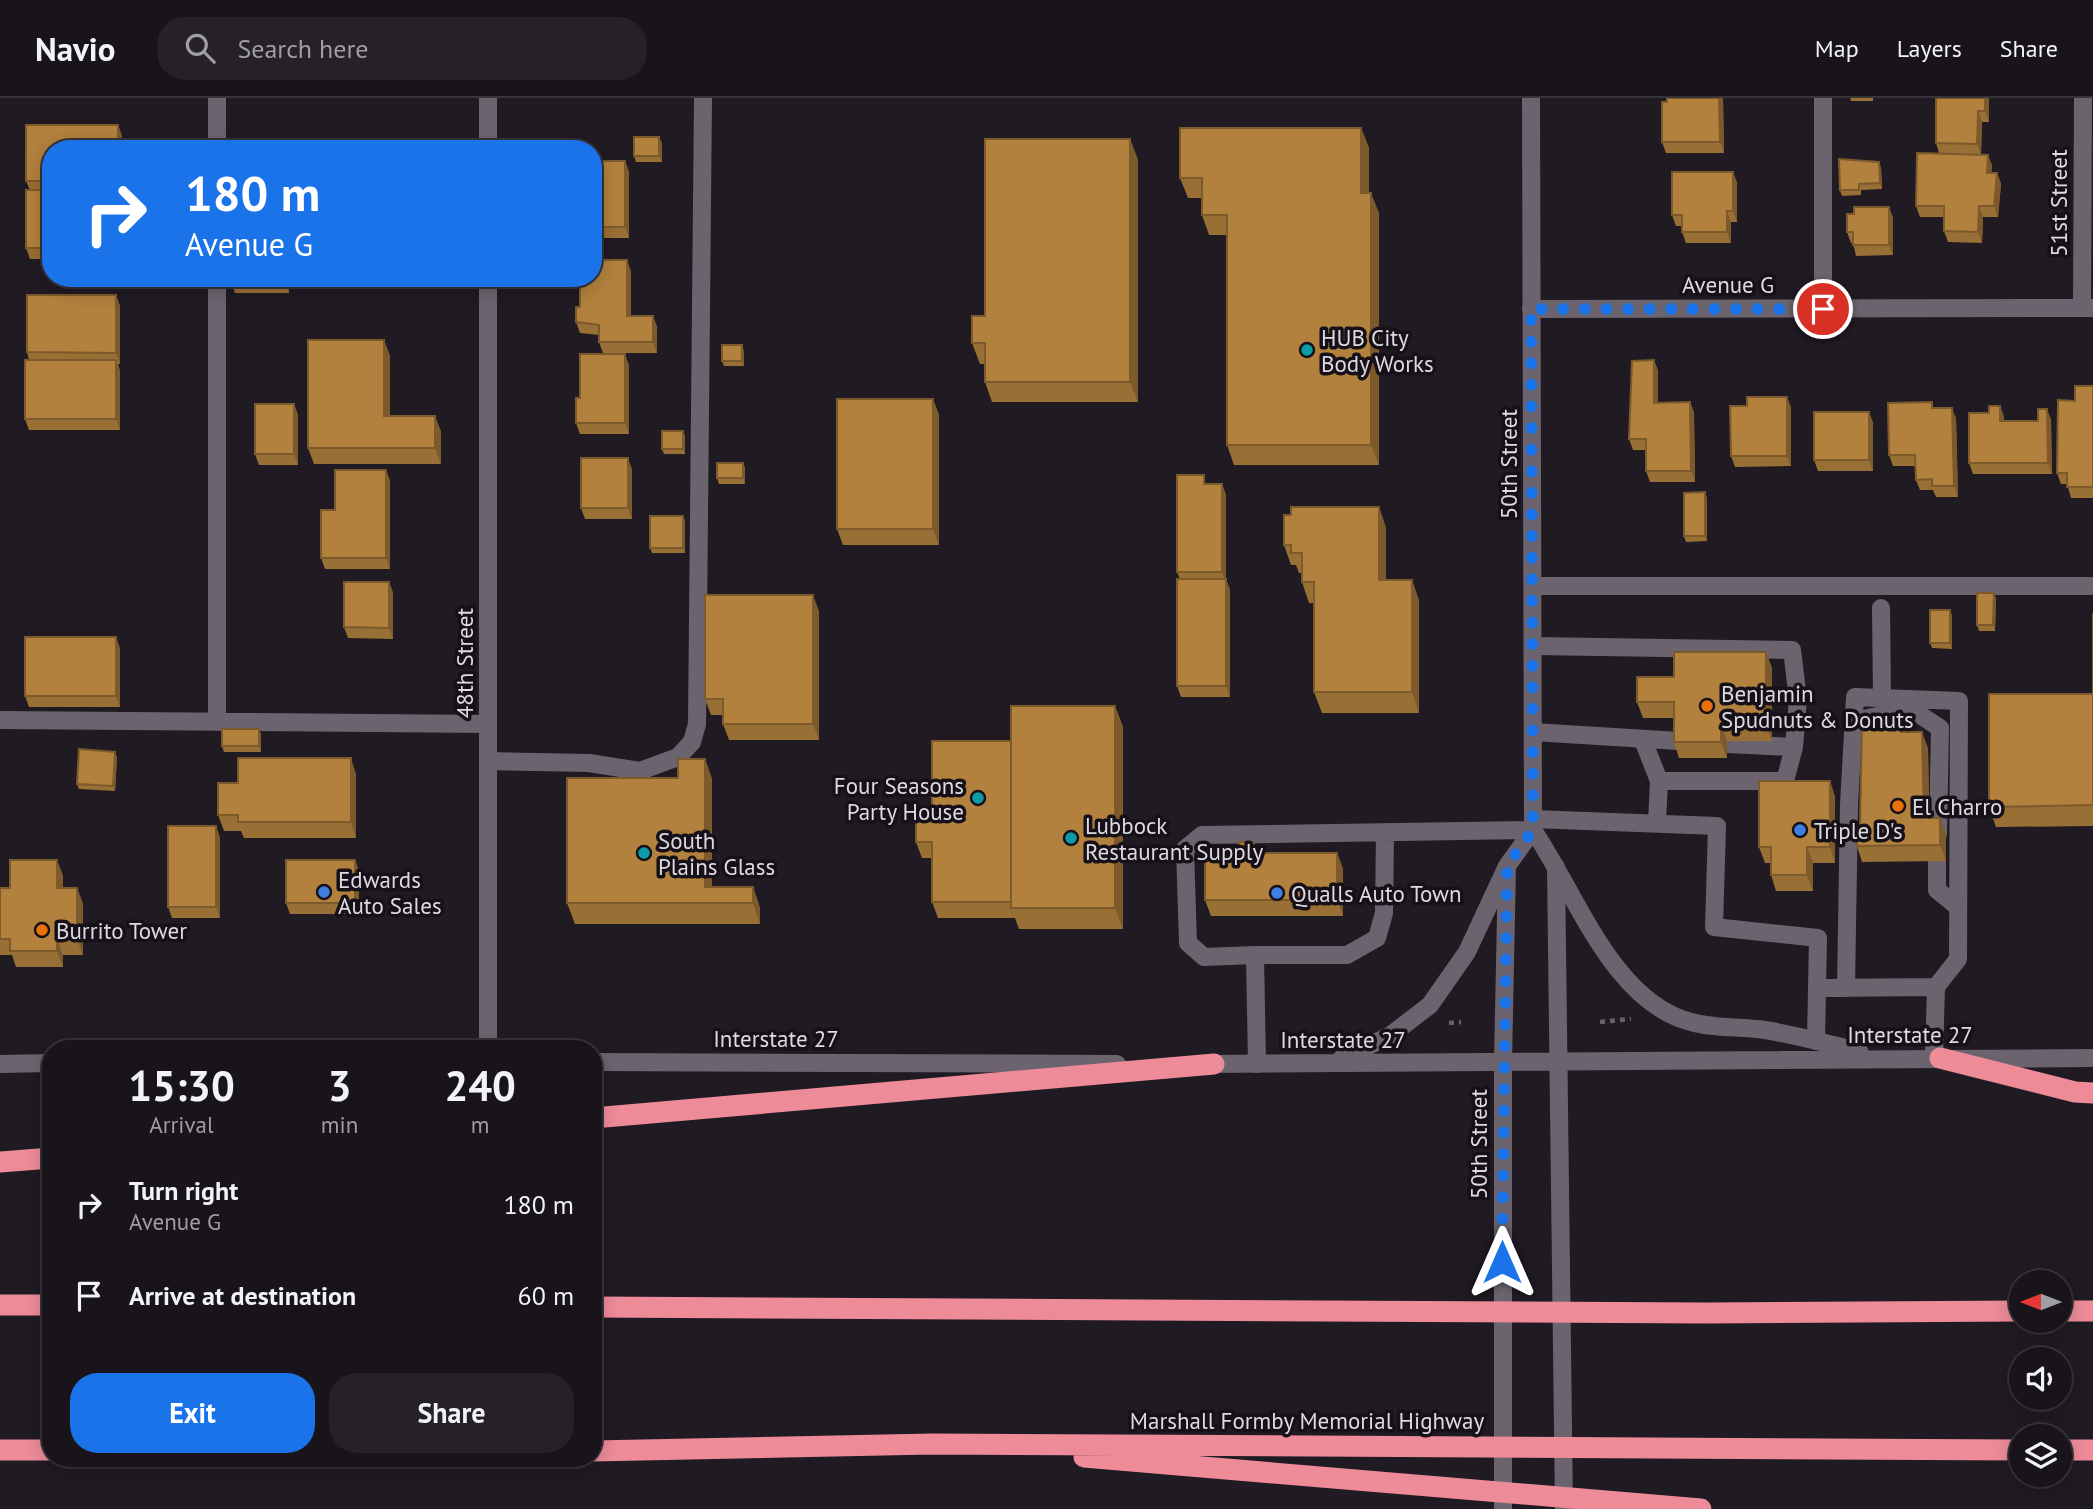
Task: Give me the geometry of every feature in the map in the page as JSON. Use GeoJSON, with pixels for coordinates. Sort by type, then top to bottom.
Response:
{"type":"FeatureCollection","features":[{"type":"Feature","properties":{"kind":"highway"},"geometry":{"type":"LineString","coordinates":[[1937,1058],[2075,1092],[2093,1093]]}},
{"type":"Feature","properties":{"kind":"highway"},"geometry":{"type":"LineString","coordinates":[[602,1117],[1214,1064]]}},
{"type":"Feature","properties":{"kind":"highway"},"geometry":{"type":"LineString","coordinates":[[0,1162],[42,1159]]}},
{"type":"Feature","properties":{"kind":"highway"},"geometry":{"type":"LineString","coordinates":[[0,1305],[42,1305]]}},
{"type":"Feature","properties":{"kind":"highway"},"geometry":{"type":"LineString","coordinates":[[602,1307],[1706,1313],[2009,1311]]}},
{"type":"Feature","properties":{"kind":"highway"},"geometry":{"type":"LineString","coordinates":[[2072,1311],[2093,1311]]}},
{"type":"Feature","properties":{"kind":"highway"},"geometry":{"type":"LineString","coordinates":[[932,1444],[1701,1509]]}},
{"type":"Feature","properties":{"kind":"highway","name":"Marshall Formby Memorial Highway"},"geometry":{"type":"LineString","coordinates":[[602,1451],[932,1444],[2009,1450]]}},
{"type":"Feature","properties":{"kind":"highway"},"geometry":{"type":"LineString","coordinates":[[0,1450],[42,1450]]}},
{"type":"Feature","properties":{"kind":"highway"},"geometry":{"type":"LineString","coordinates":[[2072,1450],[2093,1450]]}},
{"type":"Feature","properties":{"kind":"main road"},"geometry":{"type":"LineString","coordinates":[[217,98],[217,140]]}},
{"type":"Feature","properties":{"kind":"main road"},"geometry":{"type":"LineString","coordinates":[[488,98],[488,140]]}},
{"type":"Feature","properties":{"kind":"main road"},"geometry":{"type":"LineString","coordinates":[[488,761],[589,763],[640,771],[678,757],[692,742],[696,724],[699,610],[703,98]]}},
{"type":"Feature","properties":{"kind":"main road","name":"50th Street"},"geometry":{"type":"LineString","coordinates":[[1531,98],[1533,825]]}},
{"type":"Feature","properties":{"kind":"main road"},"geometry":{"type":"LineString","coordinates":[[1823,98],[1823,309]]}},
{"type":"Feature","properties":{"kind":"main road","name":"51st Street"},"geometry":{"type":"LineString","coordinates":[[2082,98],[2088,308]]}},
{"type":"Feature","properties":{"kind":"main road"},"geometry":{"type":"LineString","coordinates":[[217,287],[217,722]]}},
{"type":"Feature","properties":{"kind":"main road","name":"48th Street"},"geometry":{"type":"LineString","coordinates":[[488,287],[488,1040]]}},
{"type":"Feature","properties":{"kind":"main road","name":"Avenue G"},"geometry":{"type":"LineString","coordinates":[[1531,309],[2088,308]]}},
{"type":"Feature","properties":{"kind":"main road"},"geometry":{"type":"LineString","coordinates":[[1533,586],[2093,586]]}},
{"type":"Feature","properties":{"kind":"main road"},"geometry":{"type":"LineString","coordinates":[[1881,608],[1882,698]]}},
{"type":"Feature","properties":{"kind":"main road"},"geometry":{"type":"LineString","coordinates":[[1534,646],[1792,650],[1798,699],[1794,747],[1785,781],[1659,781]]}},
{"type":"Feature","properties":{"kind":"main road"},"geometry":{"type":"LineString","coordinates":[[1846,988],[1849,805],[1855,696],[1959,701],[1958,959],[1936,987],[1937,1058]]}},
{"type":"Feature","properties":{"kind":"main road"},"geometry":{"type":"LineString","coordinates":[[1849,805],[1857,795],[1868,718],[1911,709],[1940,728],[1938,834]]}},
{"type":"Feature","properties":{"kind":"main road"},"geometry":{"type":"LineString","coordinates":[[0,720],[488,724]]}},
{"type":"Feature","properties":{"kind":"main road"},"geometry":{"type":"LineString","coordinates":[[1533,732],[1679,741]]}},
{"type":"Feature","properties":{"kind":"main road"},"geometry":{"type":"LineString","coordinates":[[1643,740],[1659,781],[1657,823]]}},
{"type":"Feature","properties":{"kind":"main road"},"geometry":{"type":"LineString","coordinates":[[1727,744],[1794,747]]}},
{"type":"Feature","properties":{"kind":"main road"},"geometry":{"type":"LineString","coordinates":[[1385,832],[1384,913],[1377,938],[1347,956],[1204,957],[1188,943],[1185,849],[1202,835],[1385,832],[1533,825],[1657,823],[1717,826],[1714,927],[1818,938],[1816,1041]]}},
{"type":"Feature","properties":{"kind":"main road"},"geometry":{"type":"LineString","coordinates":[[1533,825],[1587,923],[1624,978],[1672,1014],[1700,1024],[1763,1029],[1889,1058]]}},
{"type":"Feature","properties":{"kind":"main road"},"geometry":{"type":"LineString","coordinates":[[1332,1063],[1391,1035],[1430,1005],[1467,952],[1507,866],[1533,825]]}},
{"type":"Feature","properties":{"kind":"main road"},"geometry":{"type":"LineString","coordinates":[[1937,860],[1937,890],[1958,907]]}},
{"type":"Feature","properties":{"kind":"main road"},"geometry":{"type":"LineString","coordinates":[[1556,863],[1564,1509]]}},
{"type":"Feature","properties":{"kind":"main road","name":"50th Street"},"geometry":{"type":"LineString","coordinates":[[1503,1509],[1502,1153],[1507,866]]}},
{"type":"Feature","properties":{"kind":"main road"},"geometry":{"type":"LineString","coordinates":[[1255,955],[1257,1064]]}},
{"type":"Feature","properties":{"kind":"main road"},"geometry":{"type":"LineString","coordinates":[[1817,988],[1936,987]]}},
{"type":"Feature","properties":{"kind":"main road","name":"Interstate 27"},"geometry":{"type":"LineString","coordinates":[[602,1062],[1257,1064],[2093,1058]]}},
{"type":"Feature","properties":{"kind":"main road"},"geometry":{"type":"LineString","coordinates":[[0,1063],[42,1063]]}},
{"type":"Feature","properties":{"kind":"path"},"geometry":{"type":"LineString","coordinates":[[1600,1022],[1637,1018]]}},
{"type":"Feature","properties":{"kind":"path"},"geometry":{"type":"LineString","coordinates":[[1448,1024],[1461,1022]]}},
{"type":"Feature","properties":{"kind":"building"},"geometry":{"type":"Polygon","coordinates":[[[1667,98],[1719,98],[1720,142],[1662,142],[1662,102],[1667,102],[1667,98]]]}},
{"type":"Feature","properties":{"kind":"building"},"geometry":{"type":"Polygon","coordinates":[[[1936,98],[1985,98],[1985,111],[1978,111],[1977,144],[1936,143],[1936,98]]]}},
{"type":"Feature","properties":{"kind":"building"},"geometry":{"type":"Polygon","coordinates":[[[26,125],[118,125],[118,140],[42,140],[42,181],[26,181],[26,125]]]}},
{"type":"Feature","properties":{"kind":"building","name":"HUB City Body Works"},"geometry":{"type":"Polygon","coordinates":[[[1180,128],[1361,128],[1361,193],[1371,193],[1371,445],[1227,445],[1227,215],[1202,215],[1202,178],[1180,178],[1180,128]]]}},
{"type":"Feature","properties":{"kind":"building"},"geometry":{"type":"Polygon","coordinates":[[[634,137],[659,137],[659,156],[634,156],[634,137]]]}},
{"type":"Feature","properties":{"kind":"building"},"geometry":{"type":"Polygon","coordinates":[[[985,139],[1130,139],[1130,382],[985,382],[985,343],[972,343],[972,316],[985,316],[985,139]]]}},
{"type":"Feature","properties":{"kind":"building"},"geometry":{"type":"Polygon","coordinates":[[[1917,153],[1988,155],[1987,173],[1997,173],[1994,206],[1979,206],[1978,232],[1944,231],[1944,206],[1916,206],[1917,153]]]}},
{"type":"Feature","properties":{"kind":"building"},"geometry":{"type":"Polygon","coordinates":[[[1839,159],[1879,162],[1880,183],[1859,184],[1859,190],[1840,190],[1839,159]]]}},
{"type":"Feature","properties":{"kind":"building"},"geometry":{"type":"Polygon","coordinates":[[[602,161],[625,161],[625,227],[602,227],[602,161]]]}},
{"type":"Feature","properties":{"kind":"building"},"geometry":{"type":"Polygon","coordinates":[[[1672,172],[1733,172],[1733,211],[1727,211],[1727,232],[1682,232],[1682,215],[1672,215],[1672,172]]]}},
{"type":"Feature","properties":{"kind":"building"},"geometry":{"type":"Polygon","coordinates":[[[26,190],[42,190],[42,248],[26,248],[26,190]]]}},
{"type":"Feature","properties":{"kind":"building"},"geometry":{"type":"Polygon","coordinates":[[[1854,207],[1889,207],[1889,245],[1853,245],[1853,232],[1847,232],[1847,214],[1854,214],[1854,207]]]}},
{"type":"Feature","properties":{"kind":"building"},"geometry":{"type":"Polygon","coordinates":[[[602,260],[627,260],[627,316],[653,316],[653,342],[599,342],[599,325],[576,322],[576,307],[580,307],[580,287],[602,287],[602,260]]]}},
{"type":"Feature","properties":{"kind":"building"},"geometry":{"type":"Polygon","coordinates":[[[27,295],[116,295],[116,353],[27,352],[27,295]]]}},
{"type":"Feature","properties":{"kind":"building"},"geometry":{"type":"Polygon","coordinates":[[[308,340],[384,340],[384,416],[435,416],[435,448],[308,448],[308,340]]]}},
{"type":"Feature","properties":{"kind":"building"},"geometry":{"type":"Polygon","coordinates":[[[722,345],[742,345],[742,361],[722,361],[722,345]]]}},
{"type":"Feature","properties":{"kind":"building"},"geometry":{"type":"Polygon","coordinates":[[[580,354],[625,354],[625,423],[576,423],[576,398],[580,398],[580,354]]]}},
{"type":"Feature","properties":{"kind":"building"},"geometry":{"type":"Polygon","coordinates":[[[25,360],[116,360],[116,419],[25,419],[25,360]]]}},
{"type":"Feature","properties":{"kind":"building"},"geometry":{"type":"Polygon","coordinates":[[[1654,360],[1654,403],[1690,402],[1691,471],[1646,471],[1646,439],[1629,439],[1632,361],[1654,360]]]}},
{"type":"Feature","properties":{"kind":"building"},"geometry":{"type":"Polygon","coordinates":[[[2075,386],[2093,386],[2093,487],[2067,487],[2067,473],[2057,473],[2058,400],[2075,401],[2075,386]]]}},
{"type":"Feature","properties":{"kind":"building"},"geometry":{"type":"Polygon","coordinates":[[[1747,397],[1787,397],[1787,456],[1731,456],[1730,406],[1747,406],[1747,397]]]}},
{"type":"Feature","properties":{"kind":"building"},"geometry":{"type":"Polygon","coordinates":[[[837,399],[933,399],[933,529],[837,529],[837,399]]]}},
{"type":"Feature","properties":{"kind":"building"},"geometry":{"type":"Polygon","coordinates":[[[1932,402],[1932,408],[1952,408],[1954,486],[1932,486],[1932,479],[1916,480],[1915,455],[1889,455],[1888,403],[1932,402]]]}},
{"type":"Feature","properties":{"kind":"building"},"geometry":{"type":"Polygon","coordinates":[[[255,404],[294,404],[294,454],[255,454],[255,404]]]}},
{"type":"Feature","properties":{"kind":"building"},"geometry":{"type":"Polygon","coordinates":[[[1989,406],[2000,406],[2000,421],[2038,421],[2038,409],[2047,409],[2048,463],[1969,463],[1969,413],[1989,413],[1989,406]]]}},
{"type":"Feature","properties":{"kind":"building"},"geometry":{"type":"Polygon","coordinates":[[[1814,412],[1869,412],[1869,460],[1814,460],[1814,412]]]}},
{"type":"Feature","properties":{"kind":"building"},"geometry":{"type":"Polygon","coordinates":[[[662,431],[683,431],[683,449],[662,449],[662,431]]]}},
{"type":"Feature","properties":{"kind":"building"},"geometry":{"type":"Polygon","coordinates":[[[581,458],[628,458],[628,508],[581,508],[581,458]]]}},
{"type":"Feature","properties":{"kind":"building"},"geometry":{"type":"Polygon","coordinates":[[[717,463],[743,463],[743,478],[717,478],[717,463]]]}},
{"type":"Feature","properties":{"kind":"building"},"geometry":{"type":"Polygon","coordinates":[[[335,470],[386,470],[386,558],[321,558],[321,510],[335,510],[335,470]]]}},
{"type":"Feature","properties":{"kind":"building"},"geometry":{"type":"Polygon","coordinates":[[[1177,475],[1204,475],[1204,484],[1222,484],[1222,572],[1177,572],[1177,475]]]}},
{"type":"Feature","properties":{"kind":"building"},"geometry":{"type":"Polygon","coordinates":[[[1705,492],[1705,536],[1684,536],[1684,493],[1705,492]]]}},
{"type":"Feature","properties":{"kind":"building"},"geometry":{"type":"Polygon","coordinates":[[[1291,507],[1379,507],[1379,580],[1412,580],[1412,692],[1314,692],[1314,582],[1302,582],[1302,553],[1291,553],[1291,545],[1284,545],[1284,515],[1291,515],[1291,507]]]}},
{"type":"Feature","properties":{"kind":"building"},"geometry":{"type":"Polygon","coordinates":[[[650,516],[683,516],[683,548],[650,548],[650,516]]]}},
{"type":"Feature","properties":{"kind":"building"},"geometry":{"type":"Polygon","coordinates":[[[1177,579],[1226,579],[1226,686],[1177,686],[1177,579]]]}},
{"type":"Feature","properties":{"kind":"building"},"geometry":{"type":"Polygon","coordinates":[[[344,582],[389,582],[389,628],[344,627],[344,582]]]}},
{"type":"Feature","properties":{"kind":"building"},"geometry":{"type":"Polygon","coordinates":[[[1977,593],[1994,593],[1993,625],[1977,625],[1977,593]]]}},
{"type":"Feature","properties":{"kind":"building"},"geometry":{"type":"Polygon","coordinates":[[[705,595],[813,595],[813,724],[723,724],[723,699],[705,699],[705,595]]]}},
{"type":"Feature","properties":{"kind":"building"},"geometry":{"type":"Polygon","coordinates":[[[1930,610],[1950,610],[1950,643],[1930,643],[1930,610]]]}},
{"type":"Feature","properties":{"kind":"building"},"geometry":{"type":"Polygon","coordinates":[[[25,637],[116,637],[116,696],[25,696],[25,637]]]}},
{"type":"Feature","properties":{"kind":"building","name":"Benjamin Spudnuts & Donuts"},"geometry":{"type":"Polygon","coordinates":[[[1674,652],[1766,652],[1766,725],[1721,725],[1721,742],[1674,742],[1674,702],[1637,702],[1637,677],[1674,677],[1674,652]]]}},
{"type":"Feature","properties":{"kind":"building"},"geometry":{"type":"Polygon","coordinates":[[[1989,694],[2093,694],[2093,805],[1989,807],[1989,694]]]}},
{"type":"Feature","properties":{"kind":"building","name":"Lubbock Restaurant Supply"},"geometry":{"type":"Polygon","coordinates":[[[1011,706],[1115,706],[1115,908],[1011,908],[1011,706]]]}},
{"type":"Feature","properties":{"kind":"building","name":"El Charro"},"geometry":{"type":"Polygon","coordinates":[[[1873,716],[1901,716],[1901,732],[1922,732],[1924,818],[1940,818],[1940,845],[1857,846],[1857,827],[1860,827],[1862,723],[1873,723],[1873,716]]]}},
{"type":"Feature","properties":{"kind":"building"},"geometry":{"type":"Polygon","coordinates":[[[222,729],[259,729],[259,746],[222,746],[222,729]]]}},
{"type":"Feature","properties":{"kind":"building","name":"Four Seasons Party House"},"geometry":{"type":"Polygon","coordinates":[[[932,741],[1011,741],[1011,902],[932,902],[932,842],[916,842],[916,822],[932,822],[932,741]]]}},
{"type":"Feature","properties":{"kind":"building"},"geometry":{"type":"Polygon","coordinates":[[[79,749],[115,752],[113,786],[77,784],[79,749]]]}},
{"type":"Feature","properties":{"kind":"building"},"geometry":{"type":"Polygon","coordinates":[[[238,758],[351,758],[351,822],[238,822],[238,815],[218,815],[218,783],[238,783],[238,758]]]}},
{"type":"Feature","properties":{"kind":"building","name":"South Plains Glass"},"geometry":{"type":"Polygon","coordinates":[[[678,759],[705,759],[705,887],[753,887],[753,903],[567,903],[567,778],[678,778],[678,759]]]}},
{"type":"Feature","properties":{"kind":"building","name":"Triple D's"},"geometry":{"type":"Polygon","coordinates":[[[1759,781],[1830,781],[1830,847],[1807,847],[1807,875],[1771,875],[1771,847],[1759,847],[1759,781]]]}},
{"type":"Feature","properties":{"kind":"building"},"geometry":{"type":"Polygon","coordinates":[[[168,826],[216,826],[216,907],[168,907],[168,826]]]}},
{"type":"Feature","properties":{"kind":"building","name":"Qualls Auto Town"},"geometry":{"type":"Polygon","coordinates":[[[1239,842],[1254,842],[1254,853],[1337,853],[1337,900],[1205,900],[1205,853],[1239,853],[1239,842]]]}},
{"type":"Feature","properties":{"kind":"building","name":"Burrito Tower"},"geometry":{"type":"Polygon","coordinates":[[[10,860],[57,860],[57,888],[77,888],[77,939],[57,939],[57,951],[10,951],[10,939],[0,939],[0,888],[10,888],[10,860]]]}},
{"type":"Feature","properties":{"kind":"building","name":"Edwards Auto Sales"},"geometry":{"type":"Polygon","coordinates":[[[286,860],[355,860],[355,903],[286,903],[286,860]]]}},
{"type":"Feature","properties":{"kind":"place","name":"HUB City Body Works"},"geometry":{"type":"Point","coordinates":[1307,350]}},
{"type":"Feature","properties":{"kind":"place","name":"Benjamin Spudnuts & Donuts"},"geometry":{"type":"Point","coordinates":[1707,706]}},
{"type":"Feature","properties":{"kind":"place","name":"Four Seasons Party House"},"geometry":{"type":"Point","coordinates":[978,798]}},
{"type":"Feature","properties":{"kind":"place","name":"El Charro"},"geometry":{"type":"Point","coordinates":[1898,806]}},
{"type":"Feature","properties":{"kind":"place","name":"Triple D's"},"geometry":{"type":"Point","coordinates":[1800,830]}},
{"type":"Feature","properties":{"kind":"place","name":"Lubbock Restaurant Supply"},"geometry":{"type":"Point","coordinates":[1071,838]}},
{"type":"Feature","properties":{"kind":"place","name":"South Plains Glass"},"geometry":{"type":"Point","coordinates":[644,853]}},
{"type":"Feature","properties":{"kind":"place","name":"Edwards Auto Sales"},"geometry":{"type":"Point","coordinates":[324,892]}},
{"type":"Feature","properties":{"kind":"place","name":"Qualls Auto Town"},"geometry":{"type":"Point","coordinates":[1277,893]}},
{"type":"Feature","properties":{"kind":"place","name":"Burrito Tower"},"geometry":{"type":"Point","coordinates":[42,930]}},
{"type":"Feature","properties":{"kind":"route"},"geometry":{"type":"LineString","coordinates":[[1502,1262],[1507,866],[1533,830],[1531,309],[1823,309]]}}]}
